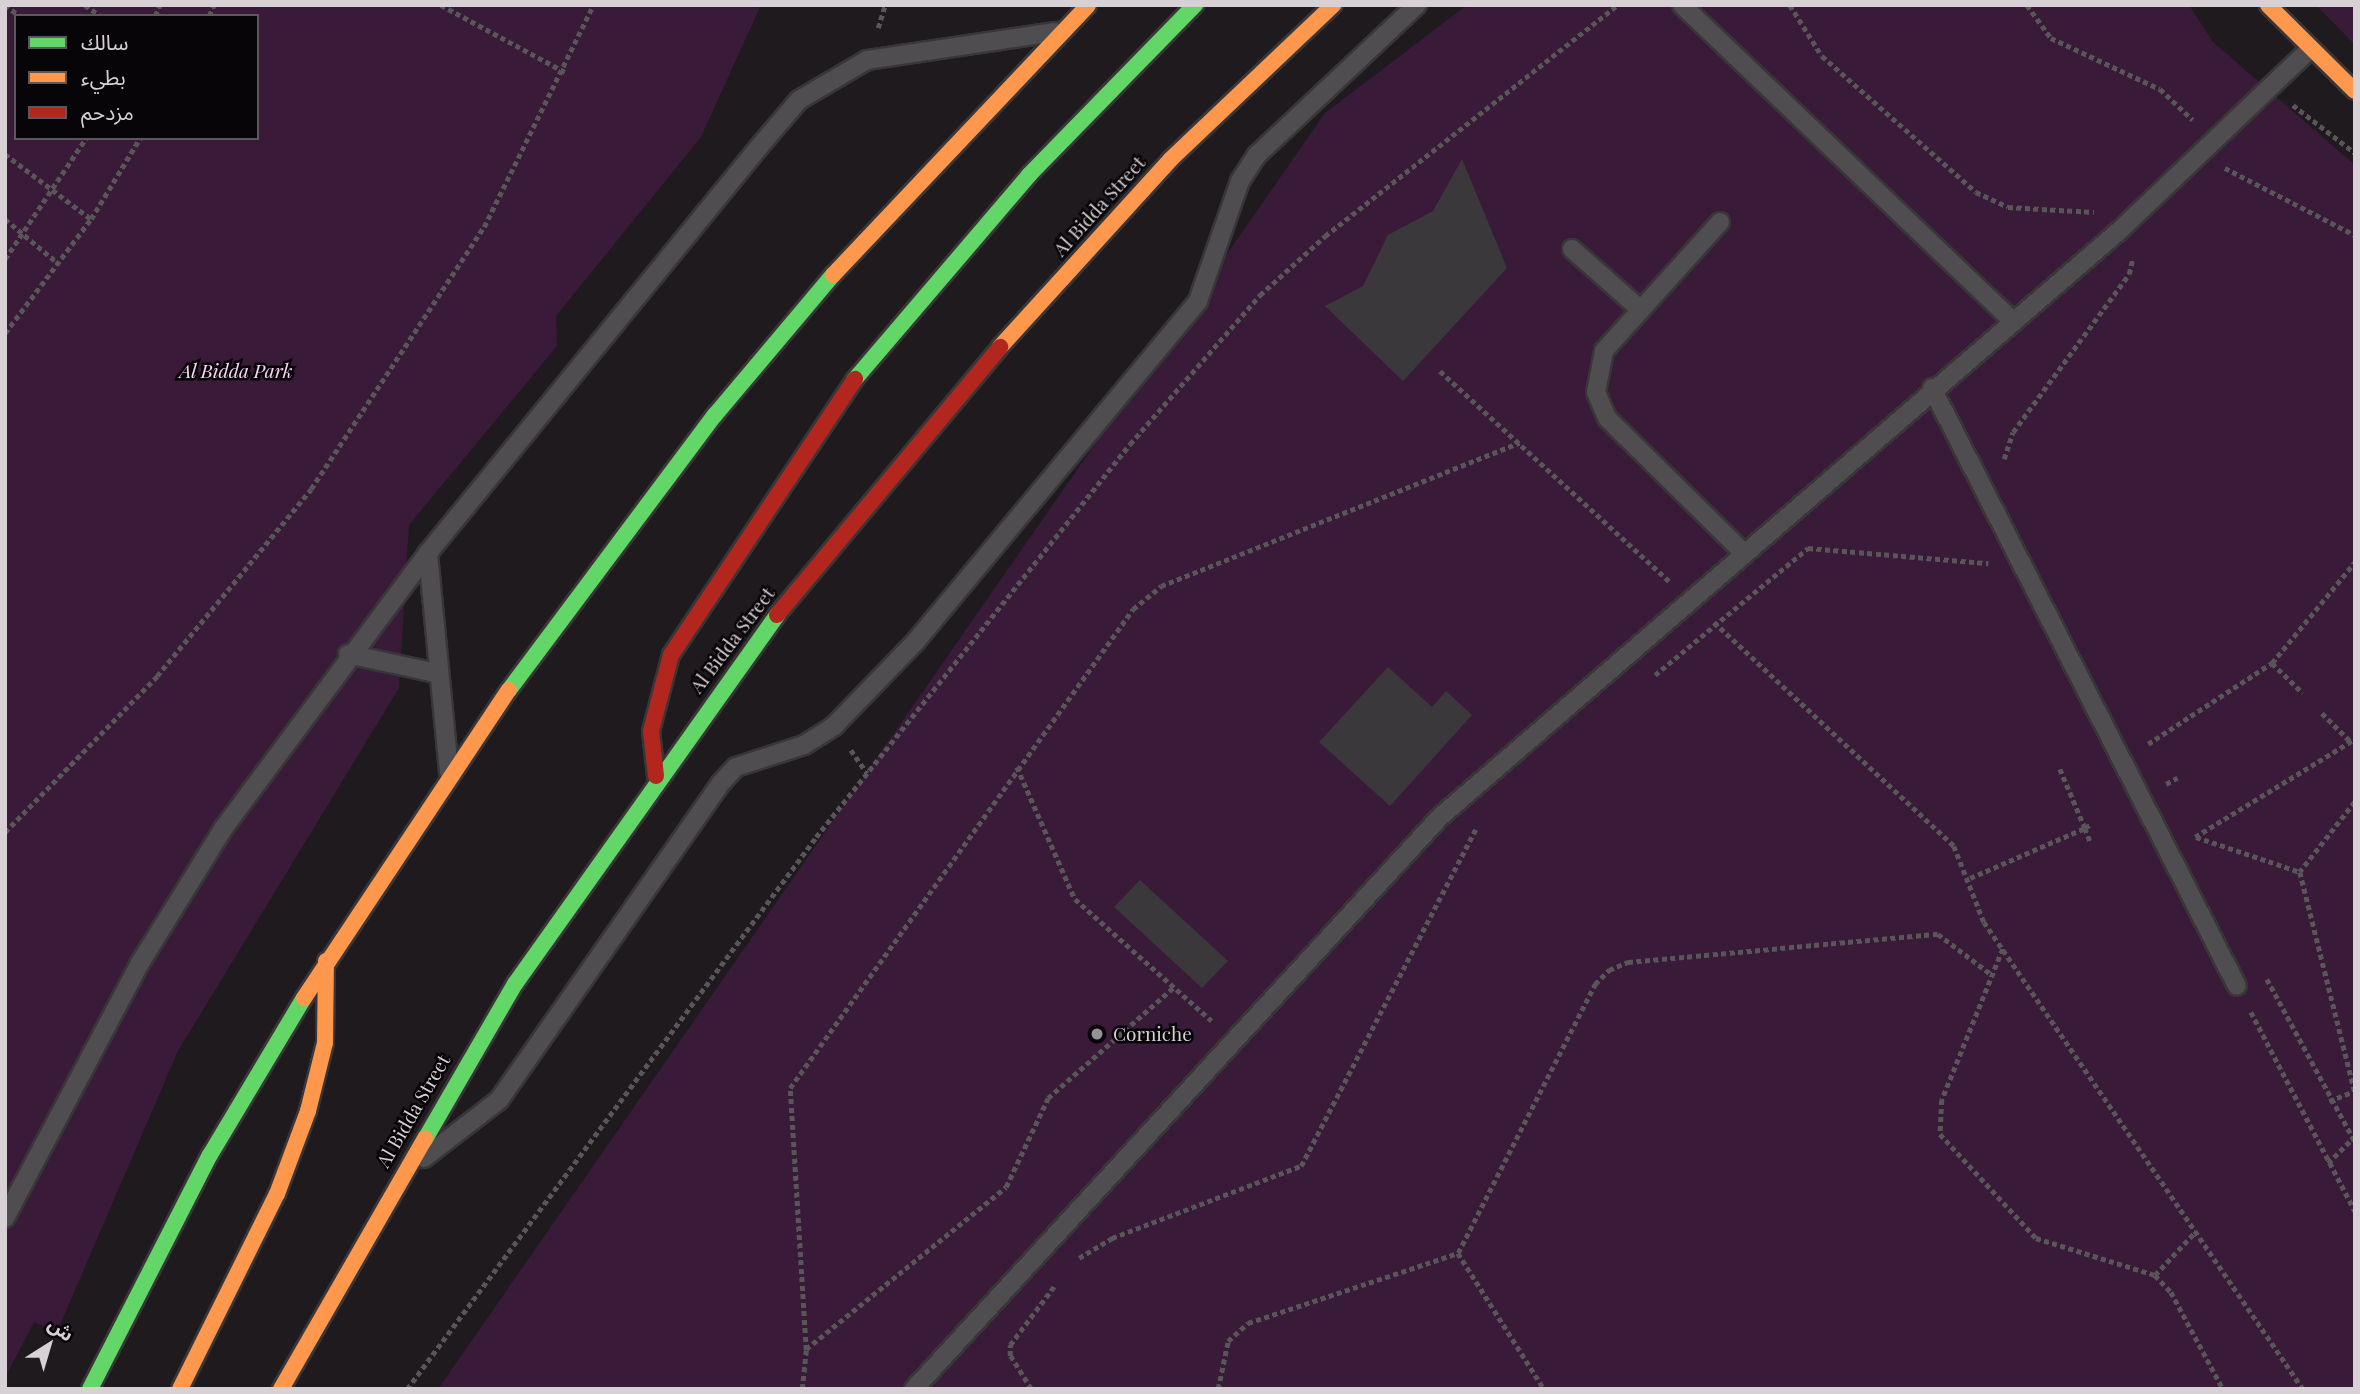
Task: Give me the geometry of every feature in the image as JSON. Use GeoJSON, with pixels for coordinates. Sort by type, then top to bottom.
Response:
{"type":"FeatureCollection","features":[{"type":"Feature","properties":{"kind":"main road"},"geometry":{"type":"LineString","coordinates":[[90,1389],[210,1155],[326,961],[546,635],[715,415],[850,254],[1088,5]]}},
{"type":"Feature","properties":{"kind":"main road"},"geometry":{"type":"LineString","coordinates":[[656,776],[651,731],[671,655],[833,408],[913,304],[1028,175],[1195,5]]}},
{"type":"Feature","properties":{"kind":"main road","name":"Al Bidda Street"},"geometry":{"type":"LineString","coordinates":[[281,1389],[403,1170],[515,984],[656,776],[920,436],[1171,159],[1332,5]]}},
{"type":"Feature","properties":{"kind":"main road"},"geometry":{"type":"LineString","coordinates":[[2268,5],[2355,91]]}},
{"type":"Feature","properties":{"kind":"main road"},"geometry":{"type":"LineString","coordinates":[[180,1389],[277,1194],[308,1111],[325,1043],[326,961]]}},
{"type":"Feature","properties":{"kind":"lane"},"geometry":{"type":"LineString","coordinates":[[403,1170],[447,1145],[499,1100],[720,784],[736,767],[804,745],[834,726],[916,641],[1198,301],[1240,181],[1256,156],[1417,5]]}},
{"type":"Feature","properties":{"kind":"lane"},"geometry":{"type":"LineString","coordinates":[[1682,5],[2012,320]]}},
{"type":"Feature","properties":{"kind":"lane"},"geometry":{"type":"LineString","coordinates":[[5,1218],[174,906],[348,654],[799,100],[867,61],[1062,31]]}},
{"type":"Feature","properties":{"kind":"lane"},"geometry":{"type":"LineString","coordinates":[[914,1389],[1232,1038],[1440,817],[1932,387],[2119,231],[2311,49]]}},
{"type":"Feature","properties":{"kind":"lane"},"geometry":{"type":"LineString","coordinates":[[1720,222],[1641,310],[1598,365],[1600,406],[1743,552]]}},
{"type":"Feature","properties":{"kind":"lane"},"geometry":{"type":"LineString","coordinates":[[1572,249],[1641,310]]}},
{"type":"Feature","properties":{"kind":"lane"},"geometry":{"type":"LineString","coordinates":[[1932,387],[2237,986]]}},
{"type":"Feature","properties":{"kind":"lane"},"geometry":{"type":"LineString","coordinates":[[428,554],[436,673],[449,776]]}},
{"type":"Feature","properties":{"kind":"lane"},"geometry":{"type":"LineString","coordinates":[[348,654],[436,673]]}},
{"type":"Feature","properties":{"kind":"lane"},"geometry":{"type":"LineString","coordinates":[[302,1348],[306,1389]]}},
{"type":"Feature","properties":{"kind":"path"},"geometry":{"type":"LineString","coordinates":[[442,5],[565,72]]}},
{"type":"Feature","properties":{"kind":"path"},"geometry":{"type":"LineString","coordinates":[[5,832],[158,676],[311,489],[436,307],[565,72],[593,5]]}},
{"type":"Feature","properties":{"kind":"path"},"geometry":{"type":"LineString","coordinates":[[407,1389],[816,837],[1130,444],[1261,295],[1325,236],[1617,5]]}},
{"type":"Feature","properties":{"kind":"path"},"geometry":{"type":"LineString","coordinates":[[1790,5],[1812,46],[1976,191],[2029,210],[2095,212],[2119,231],[2133,266],[2013,432],[2003,450],[2005,467]]}},
{"type":"Feature","properties":{"kind":"path"},"geometry":{"type":"LineString","coordinates":[[2271,87],[2355,153]]}},
{"type":"Feature","properties":{"kind":"path"},"geometry":{"type":"LineString","coordinates":[[5,259],[54,191],[85,140]]}},
{"type":"Feature","properties":{"kind":"path"},"geometry":{"type":"LineString","coordinates":[[5,333],[91,219],[139,140]]}},
{"type":"Feature","properties":{"kind":"path"},"geometry":{"type":"LineString","coordinates":[[5,154],[91,219]]}},
{"type":"Feature","properties":{"kind":"path"},"geometry":{"type":"LineString","coordinates":[[5,219],[59,264]]}},
{"type":"Feature","properties":{"kind":"path"},"geometry":{"type":"LineString","coordinates":[[1440,371],[1936,824],[1969,878],[1984,922],[2303,1389]]}},
{"type":"Feature","properties":{"kind":"path"},"geometry":{"type":"LineString","coordinates":[[802,1389],[806,1350],[790,1088],[1016,766],[1146,594],[1518,443]]}},
{"type":"Feature","properties":{"kind":"path"},"geometry":{"type":"LineString","coordinates":[[1644,685],[1808,548],[2023,565]]}},
{"type":"Feature","properties":{"kind":"path"},"geometry":{"type":"LineString","coordinates":[[2148,744],[2272,663],[2355,562]]}},
{"type":"Feature","properties":{"kind":"path"},"geometry":{"type":"LineString","coordinates":[[2272,663],[2303,693]]}},
{"type":"Feature","properties":{"kind":"path"},"geometry":{"type":"LineString","coordinates":[[2170,852],[2353,741],[2322,713]]}},
{"type":"Feature","properties":{"kind":"path"},"geometry":{"type":"LineString","coordinates":[[2142,732],[2153,754]]}},
{"type":"Feature","properties":{"kind":"path"},"geometry":{"type":"LineString","coordinates":[[1016,766],[1075,899],[1232,1038]]}},
{"type":"Feature","properties":{"kind":"path"},"geometry":{"type":"LineString","coordinates":[[2060,769],[2091,844]]}},
{"type":"Feature","properties":{"kind":"path"},"geometry":{"type":"LineString","coordinates":[[2164,773],[2174,793]]}},
{"type":"Feature","properties":{"kind":"path"},"geometry":{"type":"LineString","coordinates":[[2300,872],[2355,802]]}},
{"type":"Feature","properties":{"kind":"path"},"geometry":{"type":"LineString","coordinates":[[1068,1270],[1112,1238],[1301,1166],[1461,853],[1483,822]]}},
{"type":"Feature","properties":{"kind":"path"},"geometry":{"type":"LineString","coordinates":[[1969,878],[2091,824]]}},
{"type":"Feature","properties":{"kind":"path"},"geometry":{"type":"LineString","coordinates":[[2190,826],[2202,849]]}},
{"type":"Feature","properties":{"kind":"path"},"geometry":{"type":"LineString","coordinates":[[2196,837],[2300,872]]}},
{"type":"Feature","properties":{"kind":"path"},"geometry":{"type":"LineString","coordinates":[[2300,872],[2354,1093],[2329,1101]]}},
{"type":"Feature","properties":{"kind":"path"},"geometry":{"type":"LineString","coordinates":[[1218,1389],[1228,1342],[1248,1323],[1458,1253],[1595,984],[1609,970],[1628,962],[1938,934],[1992,975]]}},
{"type":"Feature","properties":{"kind":"path"},"geometry":{"type":"LineString","coordinates":[[2003,949],[1942,1100],[1940,1134],[2036,1238],[2155,1275],[2171,1292],[2222,1389]]}},
{"type":"Feature","properties":{"kind":"path"},"geometry":{"type":"LineString","coordinates":[[2263,969],[2329,1101],[2353,1141],[2328,1163]]}},
{"type":"Feature","properties":{"kind":"path"},"geometry":{"type":"LineString","coordinates":[[2237,986],[2355,1211]]}},
{"type":"Feature","properties":{"kind":"path"},"geometry":{"type":"LineString","coordinates":[[806,1350],[1006,1187],[1048,1098],[1174,987]]}},
{"type":"Feature","properties":{"kind":"path"},"geometry":{"type":"LineString","coordinates":[[2155,1275],[2196,1231]]}},
{"type":"Feature","properties":{"kind":"path"},"geometry":{"type":"LineString","coordinates":[[1458,1253],[1544,1389]]}},
{"type":"Feature","properties":{"kind":"path"},"geometry":{"type":"LineString","coordinates":[[1031,1389],[1010,1356],[1010,1345],[1059,1280]]}},
{"type":"Feature","properties":{"kind":"green space","name":"Al Bidda Park"},"geometry":{"type":"Polygon","coordinates":[[[5,5],[761,5],[701,137],[556,316],[557,346],[409,525],[399,688],[178,1051],[57,1332],[34,1322],[5,1378],[5,5]]]}},
{"type":"Feature","properties":{"kind":"green space"},"geometry":{"type":"Polygon","coordinates":[[[1467,5],[2189,5],[2213,42],[2355,165],[2355,1389],[438,1389],[1325,113],[1467,5]]]}},
{"type":"Feature","properties":{"kind":"green space"},"geometry":{"type":"Polygon","coordinates":[[[2316,5],[2355,5],[2355,45],[2316,5]]]}},
{"type":"Feature","properties":{"kind":"building"},"geometry":{"type":"Polygon","coordinates":[[[1462,159],[1507,268],[1403,381],[1325,306],[1363,286],[1388,235],[1433,211],[1462,159]]]}},
{"type":"Feature","properties":{"kind":"building"},"geometry":{"type":"Polygon","coordinates":[[[1388,667],[1432,707],[1446,691],[1472,715],[1390,806],[1319,742],[1388,667]]]}},
{"type":"Feature","properties":{"kind":"building"},"geometry":{"type":"Polygon","coordinates":[[[1140,880],[1228,961],[1202,988],[1114,907],[1140,880]]]}},
{"type":"Feature","properties":{"kind":"traffic: fast"},"geometry":{"type":"LineString","coordinates":[[855,379],[1029,175],[1195,5]]}},
{"type":"Feature","properties":{"kind":"traffic: fast"},"geometry":{"type":"LineString","coordinates":[[509,690],[715,415],[833,275]]}},
{"type":"Feature","properties":{"kind":"traffic: fast"},"geometry":{"type":"LineString","coordinates":[[425,1139],[515,984],[777,615]]}},
{"type":"Feature","properties":{"kind":"traffic: fast"},"geometry":{"type":"LineString","coordinates":[[90,1389],[210,1155],[304,998]]}},
{"type":"Feature","properties":{"kind":"traffic: slow"},"geometry":{"type":"LineString","coordinates":[[833,275],[1088,5]]}},
{"type":"Feature","properties":{"kind":"traffic: slow"},"geometry":{"type":"LineString","coordinates":[[1000,347],[1171,159],[1333,5]]}},
{"type":"Feature","properties":{"kind":"traffic: slow"},"geometry":{"type":"LineString","coordinates":[[2268,5],[2355,91]]}},
{"type":"Feature","properties":{"kind":"traffic: slow"},"geometry":{"type":"LineString","coordinates":[[304,998],[509,690]]}},
{"type":"Feature","properties":{"kind":"traffic: slow"},"geometry":{"type":"LineString","coordinates":[[180,1389],[277,1194],[308,1111],[325,1043],[326,961]]}},
{"type":"Feature","properties":{"kind":"traffic: slow"},"geometry":{"type":"LineString","coordinates":[[281,1389],[425,1139]]}},
{"type":"Feature","properties":{"kind":"traffic: jam"},"geometry":{"type":"LineString","coordinates":[[777,615],[1000,347]]}},
{"type":"Feature","properties":{"kind":"traffic: jam"},"geometry":{"type":"LineString","coordinates":[[656,776],[651,731],[671,655],[855,379]]}},
{"type":"Feature","properties":{"kind":"place","name":"Corniche"},"geometry":{"type":"Point","coordinates":[1097,1034]}}]}
